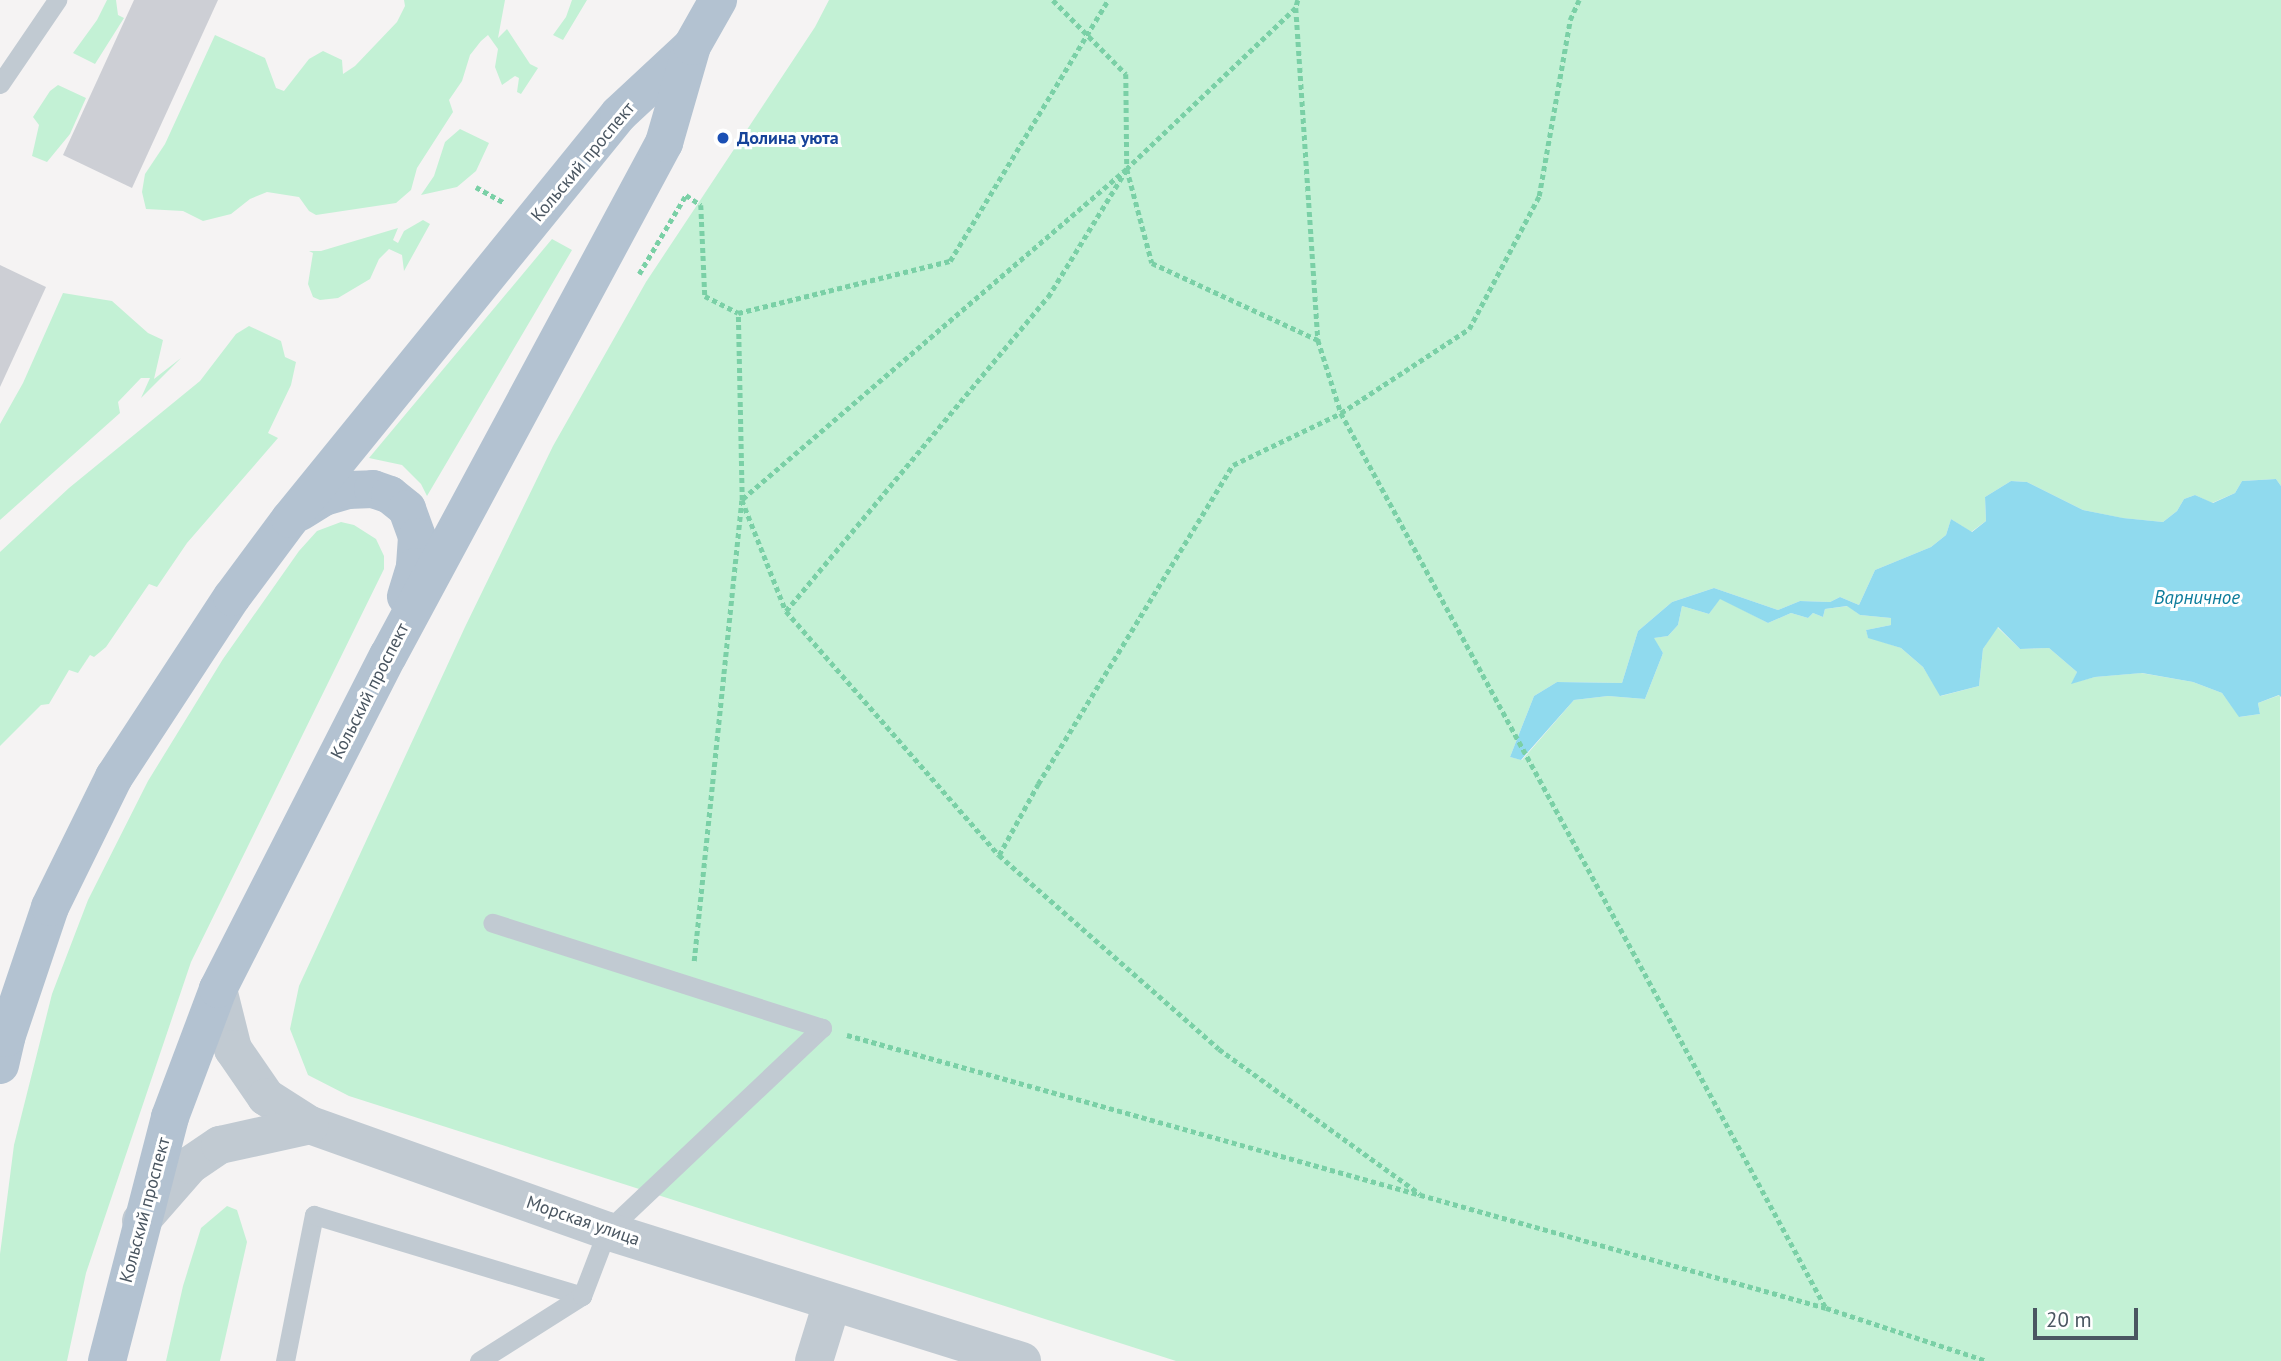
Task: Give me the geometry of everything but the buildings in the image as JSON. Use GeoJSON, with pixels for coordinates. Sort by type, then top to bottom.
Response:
{"type":"FeatureCollection","features":[{"type":"Feature","properties":{"kind":"main road","name":"Кольский проспект"},"geometry":{"type":"LineString","coordinates":[[107,1361],[170,1117],[218,989],[388,656],[664,142],[692,46],[718,0]]}},
{"type":"Feature","properties":{"kind":"main road","name":"Кольский проспект"},"geometry":{"type":"LineString","coordinates":[[0,1065],[6,1038],[51,907],[114,777],[232,597],[290,519],[620,114],[692,46]]}},
{"type":"Feature","properties":{"kind":"main road"},"geometry":{"type":"LineString","coordinates":[[290,519],[324,497],[348,490],[373,489],[390,495],[407,509],[417,537],[415,567],[388,656]]}},
{"type":"Feature","properties":{"kind":"street","name":"Морская улица"},"geometry":{"type":"LineString","coordinates":[[218,989],[233,1049],[266,1097],[310,1125],[607,1231],[1022,1361]]}},
{"type":"Feature","properties":{"kind":"street"},"geometry":{"type":"LineString","coordinates":[[141,1221],[190,1165],[220,1145],[310,1125]]}},
{"type":"Feature","properties":{"kind":"street"},"geometry":{"type":"LineString","coordinates":[[814,1361],[832,1303]]}},
{"type":"Feature","properties":{"kind":"lane"},"geometry":{"type":"LineString","coordinates":[[0,84],[57,0]]}},
{"type":"Feature","properties":{"kind":"lane"},"geometry":{"type":"LineString","coordinates":[[479,1361],[582,1296],[607,1231],[822,1028],[492,923]]}},
{"type":"Feature","properties":{"kind":"lane"},"geometry":{"type":"LineString","coordinates":[[285,1361],[314,1215],[582,1296]]}},
{"type":"Feature","properties":{"kind":"path"},"geometry":{"type":"LineString","coordinates":[[1053,0],[1126,74],[1128,169],[1152,262],[1318,340]]}},
{"type":"Feature","properties":{"kind":"path"},"geometry":{"type":"LineString","coordinates":[[701,205],[705,296],[738,313],[950,261],[1108,0]]}},
{"type":"Feature","properties":{"kind":"path"},"geometry":{"type":"LineString","coordinates":[[1298,0],[1296,8],[1318,340],[1341,413],[1826,1308]]}},
{"type":"Feature","properties":{"kind":"path"},"geometry":{"type":"LineString","coordinates":[[999,855],[1038,784],[1233,465],[1341,413],[1469,329],[1539,197],[1570,20],[1578,0]]}},
{"type":"Feature","properties":{"kind":"path"},"geometry":{"type":"LineString","coordinates":[[742,500],[1128,169],[1296,8]]}},
{"type":"Feature","properties":{"kind":"path"},"geometry":{"type":"LineString","coordinates":[[786,611],[1048,297],[1128,169]]}},
{"type":"Feature","properties":{"kind":"path"},"geometry":{"type":"LineString","coordinates":[[692,987],[742,500],[738,313]]}},
{"type":"Feature","properties":{"kind":"path"},"geometry":{"type":"LineString","coordinates":[[742,500],[786,611],[999,855],[1219,1049],[1420,1194]]}},
{"type":"Feature","properties":{"kind":"path"},"geometry":{"type":"LineString","coordinates":[[822,1028],[1826,1308],[1987,1361]]}},
{"type":"Feature","properties":{"kind":"green space"},"geometry":{"type":"Polygon","coordinates":[[[107,0],[116,0],[118,15],[124,18],[95,64],[73,53],[97,20],[107,0]]]}},
{"type":"Feature","properties":{"kind":"green space"},"geometry":{"type":"Polygon","coordinates":[[[404,0],[505,0],[498,38],[507,29],[530,64],[538,68],[521,94],[517,92],[519,78],[515,76],[502,85],[495,67],[498,49],[488,35],[481,41],[470,55],[462,81],[449,100],[453,112],[417,168],[411,190],[396,203],[316,215],[309,211],[299,197],[267,192],[250,199],[231,214],[203,221],[183,211],[146,209],[142,192],[145,174],[165,144],[215,35],[265,58],[276,88],[284,91],[309,59],[323,51],[342,60],[343,74],[355,66],[397,22],[405,6],[404,0]]]}},
{"type":"Feature","properties":{"kind":"green space"},"geometry":{"type":"Polygon","coordinates":[[[572,0],[587,0],[563,40],[553,35],[566,17],[572,0]]]}},
{"type":"Feature","properties":{"kind":"green space"},"geometry":{"type":"Polygon","coordinates":[[[829,0],[2281,0],[2281,486],[2276,479],[2242,481],[2235,493],[2212,503],[2195,495],[2184,499],[2177,511],[2163,522],[2122,518],[2083,510],[2027,482],[2011,481],[1985,497],[1986,521],[1971,532],[1951,519],[1946,535],[1931,547],[1875,570],[1859,605],[1840,597],[1830,602],[1800,601],[1778,610],[1714,588],[1672,602],[1638,631],[1622,683],[1557,682],[1534,696],[1510,757],[1522,760],[1574,700],[1608,696],[1645,699],[1663,653],[1653,638],[1668,636],[1678,625],[1682,606],[1709,614],[1720,598],[1768,623],[1791,613],[1808,618],[1813,613],[1823,617],[1825,609],[1848,606],[1860,615],[1891,618],[1891,625],[1866,630],[1868,637],[1901,648],[1923,667],[1941,696],[1979,686],[1983,649],[1997,627],[2020,649],[2049,648],[2077,672],[2072,683],[2095,677],[2141,673],[2193,682],[2222,693],[2240,717],[2260,714],[2258,703],[2280,695],[2281,1361],[1176,1361],[349,1096],[308,1075],[290,1029],[299,986],[465,627],[553,446],[646,282],[815,27],[829,0]]]}},
{"type":"Feature","properties":{"kind":"green space"},"geometry":{"type":"Polygon","coordinates":[[[58,85],[86,98],[70,134],[47,162],[32,156],[39,125],[33,117],[50,91],[58,85]]]}},
{"type":"Feature","properties":{"kind":"green space"},"geometry":{"type":"Polygon","coordinates":[[[460,129],[489,143],[476,171],[457,187],[421,195],[434,176],[445,142],[460,129]]]}},
{"type":"Feature","properties":{"kind":"green space"},"geometry":{"type":"Polygon","coordinates":[[[423,220],[430,224],[404,271],[402,255],[389,249],[379,259],[370,279],[338,298],[320,300],[313,297],[308,284],[313,253],[309,251],[321,251],[398,228],[393,240],[398,243],[404,231],[423,220]]]}},
{"type":"Feature","properties":{"kind":"green space"},"geometry":{"type":"Polygon","coordinates":[[[552,239],[572,250],[427,496],[421,484],[402,465],[369,458],[552,239]]]}},
{"type":"Feature","properties":{"kind":"green space"},"geometry":{"type":"Polygon","coordinates":[[[63,293],[112,301],[148,333],[163,340],[154,379],[181,358],[141,398],[150,378],[141,378],[118,402],[120,413],[0,520],[0,424],[23,383],[63,293]]]}},
{"type":"Feature","properties":{"kind":"green space"},"geometry":{"type":"Polygon","coordinates":[[[249,326],[281,341],[285,357],[296,362],[291,385],[268,433],[278,438],[187,543],[157,587],[149,584],[106,647],[94,657],[90,655],[78,673],[69,670],[49,704],[41,705],[0,746],[0,552],[69,488],[200,381],[236,334],[249,326]]]}},
{"type":"Feature","properties":{"kind":"green space"},"geometry":{"type":"Polygon","coordinates":[[[341,522],[354,525],[376,539],[384,556],[384,569],[191,962],[86,1273],[67,1361],[0,1361],[0,1254],[14,1145],[52,994],[88,900],[148,781],[223,659],[299,551],[317,531],[341,522]]]}},
{"type":"Feature","properties":{"kind":"green space"},"geometry":{"type":"Polygon","coordinates":[[[227,1206],[237,1210],[247,1242],[220,1361],[166,1361],[183,1286],[201,1228],[227,1206]]]}},
{"type":"Feature","properties":{"kind":"water","name":"Варничное"},"geometry":{"type":"Polygon","coordinates":[[[2276,479],[2281,486],[2281,697],[2279,695],[2258,703],[2260,714],[2239,717],[2222,693],[2193,682],[2142,673],[2095,677],[2071,684],[2077,672],[2049,648],[2020,649],[1998,627],[1983,649],[1979,686],[1940,696],[1923,667],[1901,648],[1868,638],[1866,630],[1891,625],[1891,618],[1860,615],[1847,606],[1825,609],[1823,617],[1813,613],[1808,618],[1791,613],[1768,623],[1720,599],[1709,614],[1682,606],[1678,625],[1668,636],[1654,638],[1663,653],[1645,699],[1608,696],[1574,700],[1521,760],[1510,757],[1534,696],[1557,682],[1622,683],[1638,631],[1672,602],[1714,588],[1778,610],[1800,601],[1830,602],[1840,597],[1859,605],[1875,570],[1931,547],[1946,535],[1951,519],[1972,532],[1986,521],[1985,497],[2011,481],[2027,482],[2083,510],[2163,522],[2177,511],[2184,499],[2195,495],[2213,503],[2235,493],[2242,481],[2276,479]]]}},
{"type":"Feature","properties":{"kind":"place","name":"Долина уюта"},"geometry":{"type":"Point","coordinates":[723,138]}}]}
